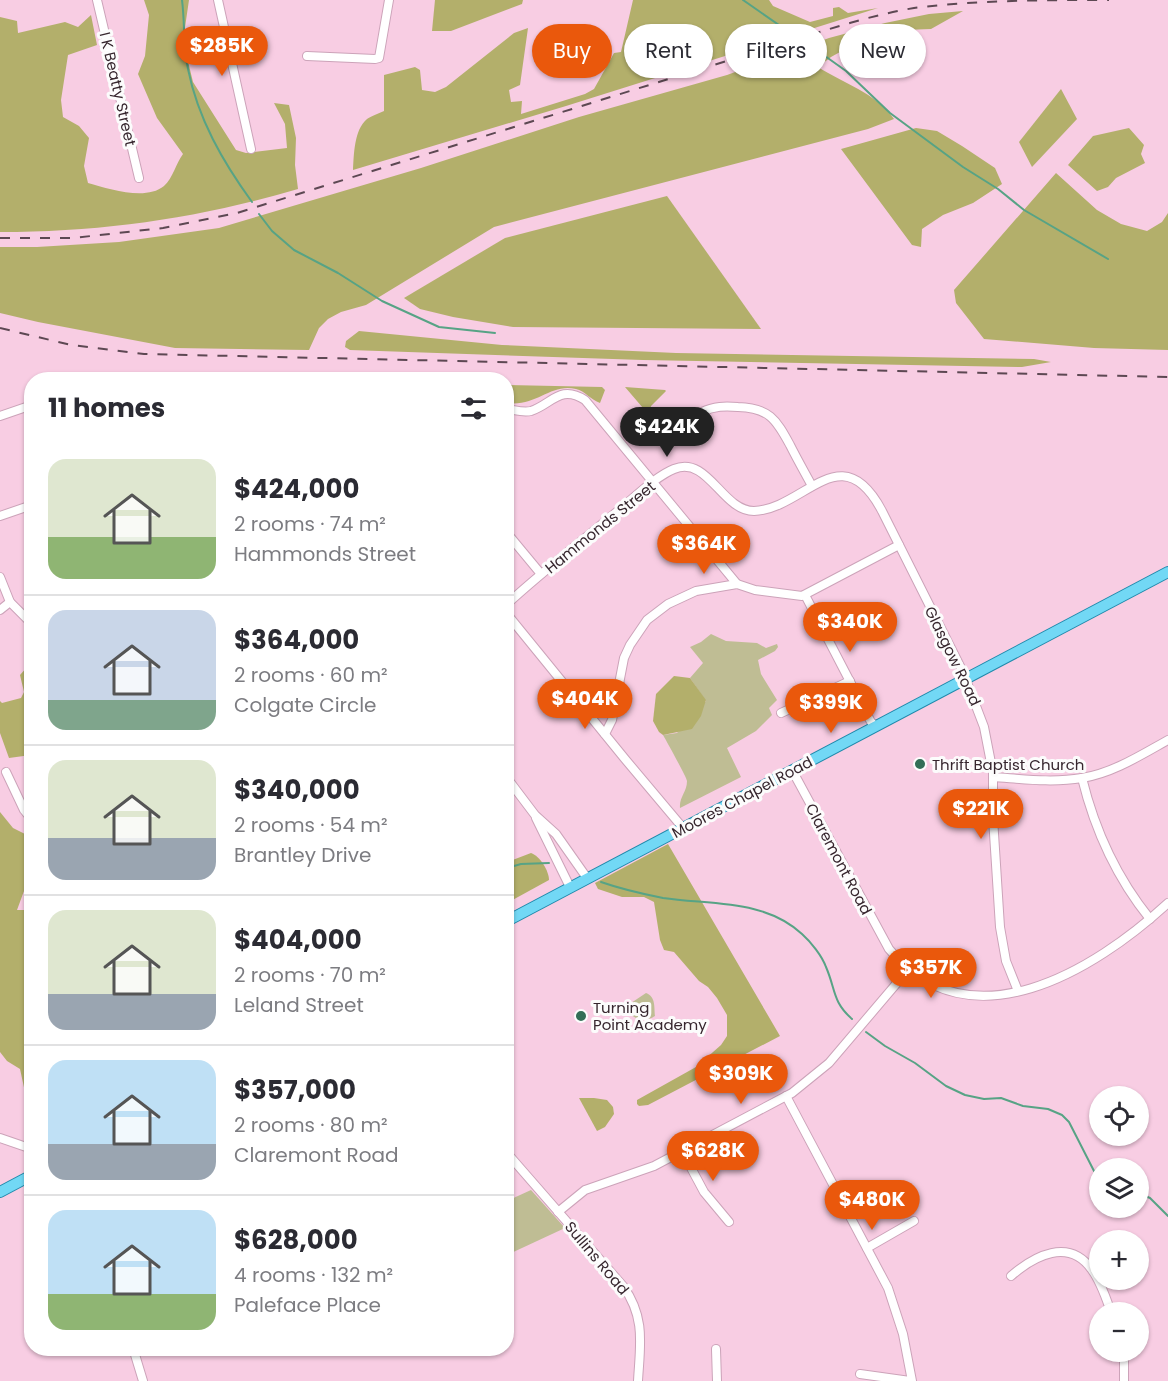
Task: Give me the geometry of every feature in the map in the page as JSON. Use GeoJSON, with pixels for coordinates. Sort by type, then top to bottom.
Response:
{"type":"FeatureCollection","features":[{"type":"Feature","properties":{"kind":"main road","name":"Moores Chapel Road"},"geometry":{"type":"LineString","coordinates":[[514,917],[1168,572]]}},
{"type":"Feature","properties":{"kind":"main road"},"geometry":{"type":"LineString","coordinates":[[0,1192],[24,1179]]}},
{"type":"Feature","properties":{"kind":"street","name":"I K Beatty Street"},"geometry":{"type":"LineString","coordinates":[[97,0],[139,178]]}},
{"type":"Feature","properties":{"kind":"street"},"geometry":{"type":"LineString","coordinates":[[218,0],[250,149]]}},
{"type":"Feature","properties":{"kind":"street"},"geometry":{"type":"LineString","coordinates":[[307,56],[379,58],[389,0]]}},
{"type":"Feature","properties":{"kind":"street"},"geometry":{"type":"LineString","coordinates":[[514,410],[528,411],[560,395],[571,394],[581,397],[591,406],[737,584]]}},
{"type":"Feature","properties":{"kind":"street"},"geometry":{"type":"LineString","coordinates":[[702,412],[716,407],[730,406],[755,408],[769,415],[779,424],[812,486]]}},
{"type":"Feature","properties":{"kind":"street"},"geometry":{"type":"LineString","coordinates":[[0,416],[24,408]]}},
{"type":"Feature","properties":{"kind":"street","name":"Hammonds Street"},"geometry":{"type":"LineString","coordinates":[[514,598],[671,470],[683,466],[690,467],[704,475],[739,507],[755,511],[838,477],[857,480]]}},
{"type":"Feature","properties":{"kind":"street","name":"Glasgow Road"},"geometry":{"type":"LineString","coordinates":[[857,480],[873,495],[966,679],[984,727],[993,777],[993,818],[1000,927],[1006,961],[1018,992]]}},
{"type":"Feature","properties":{"kind":"street"},"geometry":{"type":"LineString","coordinates":[[0,516],[24,508]]}},
{"type":"Feature","properties":{"kind":"street"},"geometry":{"type":"LineString","coordinates":[[514,541],[541,574]]}},
{"type":"Feature","properties":{"kind":"street"},"geometry":{"type":"LineString","coordinates":[[605,734],[612,720],[626,652],[642,626],[657,611],[683,596],[706,588],[737,584],[755,590],[792,596],[805,595],[898,545]]}},
{"type":"Feature","properties":{"kind":"street"},"geometry":{"type":"LineString","coordinates":[[0,577],[10,602],[24,616]]}},
{"type":"Feature","properties":{"kind":"street"},"geometry":{"type":"LineString","coordinates":[[805,595],[871,722],[876,726]]}},
{"type":"Feature","properties":{"kind":"street"},"geometry":{"type":"LineString","coordinates":[[0,610],[10,602]]}},
{"type":"Feature","properties":{"kind":"street"},"geometry":{"type":"LineString","coordinates":[[514,623],[683,828]]}},
{"type":"Feature","properties":{"kind":"street"},"geometry":{"type":"LineString","coordinates":[[781,713],[850,681]]}},
{"type":"Feature","properties":{"kind":"street"},"geometry":{"type":"LineString","coordinates":[[993,777],[1048,781],[1082,778],[1119,766],[1168,741]]}},
{"type":"Feature","properties":{"kind":"street","name":"Claremont Road"},"geometry":{"type":"LineString","coordinates":[[792,770],[881,938],[908,970],[936,987],[963,995],[987,997],[1018,992],[1049,981],[1087,963],[1122,942],[1168,903]]}},
{"type":"Feature","properties":{"kind":"street"},"geometry":{"type":"LineString","coordinates":[[6,772],[24,810]]}},
{"type":"Feature","properties":{"kind":"street"},"geometry":{"type":"LineString","coordinates":[[1082,778],[1092,814],[1107,852],[1133,897],[1150,919]]}},
{"type":"Feature","properties":{"kind":"street"},"geometry":{"type":"LineString","coordinates":[[514,787],[535,815],[556,834],[587,878]]}},
{"type":"Feature","properties":{"kind":"street"},"geometry":{"type":"LineString","coordinates":[[535,815],[570,886]]}},
{"type":"Feature","properties":{"kind":"street"},"geometry":{"type":"LineString","coordinates":[[558,1212],[585,1190],[642,1171],[786,1096],[829,1063],[908,970]]}},
{"type":"Feature","properties":{"kind":"street"},"geometry":{"type":"LineString","coordinates":[[786,1096],[888,1288],[897,1311],[911,1381],[860,1374]]}},
{"type":"Feature","properties":{"kind":"street"},"geometry":{"type":"LineString","coordinates":[[0,1138],[24,1147]]}},
{"type":"Feature","properties":{"kind":"street"},"geometry":{"type":"LineString","coordinates":[[682,1151],[704,1192],[729,1222]]}},
{"type":"Feature","properties":{"kind":"street","name":"Sullins Road"},"geometry":{"type":"LineString","coordinates":[[514,1161],[623,1286],[635,1305],[640,1319],[641,1334],[638,1381]]}},
{"type":"Feature","properties":{"kind":"street"},"geometry":{"type":"LineString","coordinates":[[867,1248],[914,1221]]}},
{"type":"Feature","properties":{"kind":"street"},"geometry":{"type":"LineString","coordinates":[[1011,1276],[1040,1255],[1060,1252],[1068,1254],[1084,1261],[1093,1271],[1107,1302]]}},
{"type":"Feature","properties":{"kind":"street"},"geometry":{"type":"LineString","coordinates":[[716,1349],[717,1381]]}},
{"type":"Feature","properties":{"kind":"street"},"geometry":{"type":"LineString","coordinates":[[135,1356],[143,1381]]}},
{"type":"Feature","properties":{"kind":"street"},"geometry":{"type":"LineString","coordinates":[[1124,1362],[1124,1381]]}},
{"type":"Feature","properties":{"kind":"shaded area"},"geometry":{"type":"Polygon","coordinates":[[[144,0],[189,0],[183,41],[193,82],[236,150],[246,153],[287,148],[285,124],[274,103],[289,105],[296,138],[295,165],[298,189],[224,208],[150,221],[76,229],[0,232],[0,17],[17,21],[18,33],[65,22],[78,27],[91,15],[97,45],[68,55],[61,100],[63,117],[79,126],[89,138],[84,166],[88,183],[117,191],[147,193],[164,186],[170,179],[183,154],[157,118],[138,74],[145,56],[149,15],[144,0]]]}},
{"type":"Feature","properties":{"kind":"shaded area"},"geometry":{"type":"Polygon","coordinates":[[[435,0],[523,0],[522,4],[451,31],[432,31],[435,0]]]}},
{"type":"Feature","properties":{"kind":"shaded area"},"geometry":{"type":"Polygon","coordinates":[[[633,0],[769,0],[773,6],[810,22],[833,16],[833,8],[839,7],[848,13],[878,8],[827,24],[725,24],[725,56],[713,60],[713,24],[627,24],[633,0]]]}},
{"type":"Feature","properties":{"kind":"shaded area"},"geometry":{"type":"Polygon","coordinates":[[[963,11],[931,29],[926,29],[926,24],[881,24],[885,23],[929,14],[963,11]]]}},
{"type":"Feature","properties":{"kind":"shaded area"},"geometry":{"type":"Polygon","coordinates":[[[528,28],[520,85],[509,90],[511,102],[522,101],[521,114],[585,94],[594,89],[600,78],[612,78],[612,57],[614,53],[621,52],[624,39],[624,78],[655,78],[353,170],[359,129],[367,119],[384,111],[384,75],[415,67],[420,70],[422,90],[435,92],[446,87],[514,33],[528,28]]]}},
{"type":"Feature","properties":{"kind":"shaded area"},"geometry":{"type":"Polygon","coordinates":[[[839,35],[839,53],[827,60],[827,39],[839,35]]]}},
{"type":"Feature","properties":{"kind":"shaded area"},"geometry":{"type":"Polygon","coordinates":[[[827,72],[869,95],[894,119],[868,129],[494,227],[366,305],[341,312],[328,319],[319,328],[309,350],[175,348],[0,313],[0,247],[119,242],[219,228],[421,168],[579,117],[725,76],[725,78],[827,78],[827,72]]]}},
{"type":"Feature","properties":{"kind":"shaded area"},"geometry":{"type":"Polygon","coordinates":[[[1061,89],[1077,119],[1032,167],[1019,142],[1061,89]]]}},
{"type":"Feature","properties":{"kind":"shaded area"},"geometry":{"type":"Polygon","coordinates":[[[916,128],[937,131],[962,146],[995,168],[1002,184],[973,203],[943,215],[922,229],[921,247],[912,245],[841,149],[916,128]]]}},
{"type":"Feature","properties":{"kind":"shaded area"},"geometry":{"type":"Polygon","coordinates":[[[1129,128],[1144,145],[1141,154],[1145,163],[1116,178],[1108,187],[1097,191],[1068,165],[1093,136],[1129,128]]]}},
{"type":"Feature","properties":{"kind":"shaded area"},"geometry":{"type":"Polygon","coordinates":[[[1056,173],[1097,210],[1121,224],[1147,231],[1162,222],[1168,213],[1168,350],[1094,348],[984,339],[956,303],[954,290],[1056,173]]]}},
{"type":"Feature","properties":{"kind":"shaded area"},"geometry":{"type":"Polygon","coordinates":[[[667,196],[761,329],[513,327],[420,309],[404,298],[505,238],[667,196]]]}},
{"type":"Feature","properties":{"kind":"shaded area"},"geometry":{"type":"Polygon","coordinates":[[[359,331],[502,345],[676,353],[1034,359],[1051,362],[1022,367],[643,360],[350,350],[345,347],[346,341],[359,331]]]}},
{"type":"Feature","properties":{"kind":"shaded area"},"geometry":{"type":"Polygon","coordinates":[[[514,385],[602,387],[605,390],[600,403],[579,390],[567,388],[514,403],[514,385]]]}},
{"type":"Feature","properties":{"kind":"shaded area"},"geometry":{"type":"Polygon","coordinates":[[[625,387],[666,391],[651,406],[649,415],[625,387]]]}},
{"type":"Feature","properties":{"kind":"shaded area"},"geometry":{"type":"Polygon","coordinates":[[[711,634],[726,641],[757,643],[766,648],[777,644],[775,651],[758,660],[761,674],[777,700],[769,708],[772,715],[756,731],[727,748],[741,777],[680,808],[687,781],[663,735],[677,733],[706,701],[690,678],[703,663],[690,647],[711,634]]]}},
{"type":"Feature","properties":{"kind":"shaded area"},"geometry":{"type":"Polygon","coordinates":[[[24,670],[24,692],[20,675],[24,670]]]}},
{"type":"Feature","properties":{"kind":"shaded area"},"geometry":{"type":"Polygon","coordinates":[[[674,676],[690,678],[706,700],[701,716],[692,729],[663,735],[653,721],[656,694],[674,676]]]}},
{"type":"Feature","properties":{"kind":"shaded area"},"geometry":{"type":"Polygon","coordinates":[[[24,692],[24,756],[9,758],[0,733],[0,701],[2,703],[21,698],[24,692]]]}},
{"type":"Feature","properties":{"kind":"shaded area"},"geometry":{"type":"Polygon","coordinates":[[[0,812],[13,828],[24,834],[24,891],[17,910],[24,910],[24,1087],[20,1069],[7,1061],[0,1052],[0,812]]]}},
{"type":"Feature","properties":{"kind":"shaded area"},"geometry":{"type":"Polygon","coordinates":[[[668,844],[780,1036],[648,1105],[639,1106],[637,1100],[696,1067],[721,1045],[727,1036],[727,1015],[717,998],[674,952],[664,950],[660,940],[654,902],[644,897],[622,897],[598,889],[595,883],[668,844]]]}},
{"type":"Feature","properties":{"kind":"shaded area"},"geometry":{"type":"Polygon","coordinates":[[[531,853],[538,857],[549,880],[514,899],[514,859],[531,853]]]}},
{"type":"Feature","properties":{"kind":"shaded area"},"geometry":{"type":"Polygon","coordinates":[[[646,993],[653,1000],[655,1016],[643,1020],[635,1018],[629,1012],[628,1005],[646,993]]]}},
{"type":"Feature","properties":{"kind":"shaded area"},"geometry":{"type":"Polygon","coordinates":[[[579,1098],[607,1100],[613,1107],[614,1114],[605,1127],[597,1131],[579,1098]]]}},
{"type":"Feature","properties":{"kind":"shaded area"},"geometry":{"type":"Polygon","coordinates":[[[531,1190],[565,1228],[514,1252],[514,1198],[531,1190]]]}},
{"type":"Feature","properties":{"kind":"waterway"},"geometry":{"type":"LineString","coordinates":[[182,0],[186,60],[198,105],[222,156],[252,202]]}},
{"type":"Feature","properties":{"kind":"waterway"},"geometry":{"type":"LineString","coordinates":[[743,0],[778,24]]}},
{"type":"Feature","properties":{"kind":"waterway"},"geometry":{"type":"LineString","coordinates":[[827,57],[846,71],[890,113],[963,167],[998,189],[1024,210],[1108,259]]}},
{"type":"Feature","properties":{"kind":"waterway"},"geometry":{"type":"LineString","coordinates":[[259,214],[272,231],[294,250],[338,273],[382,301],[439,327],[495,333]]}},
{"type":"Feature","properties":{"kind":"waterway"},"geometry":{"type":"LineString","coordinates":[[514,866],[549,863]]}},
{"type":"Feature","properties":{"kind":"waterway"},"geometry":{"type":"LineString","coordinates":[[601,882],[663,898],[754,909],[787,923],[805,937],[819,954],[841,1007],[852,1019]]}},
{"type":"Feature","properties":{"kind":"waterway"},"geometry":{"type":"LineString","coordinates":[[866,1032],[946,1086],[965,1095],[984,1099],[1001,1098],[1023,1106],[1048,1109],[1062,1115],[1069,1122],[1089,1161]]}},
{"type":"Feature","properties":{"kind":"waterway"},"geometry":{"type":"LineString","coordinates":[[1149,1198],[1168,1216]]}},
{"type":"Feature","properties":{"kind":"railway"},"geometry":{"type":"LineString","coordinates":[[0,238],[73,238],[163,228],[237,213],[887,13],[962,3],[1109,0]]}},
{"type":"Feature","properties":{"kind":"railway"},"geometry":{"type":"LineString","coordinates":[[0,328],[71,345],[144,354],[1168,377]]}},
{"type":"Feature","properties":{"kind":"place","name":"Thrift Baptist Church"},"geometry":{"type":"Point","coordinates":[920,764]}},
{"type":"Feature","properties":{"kind":"place","name":"Turning Point Academy"},"geometry":{"type":"Point","coordinates":[581,1016]}}]}
